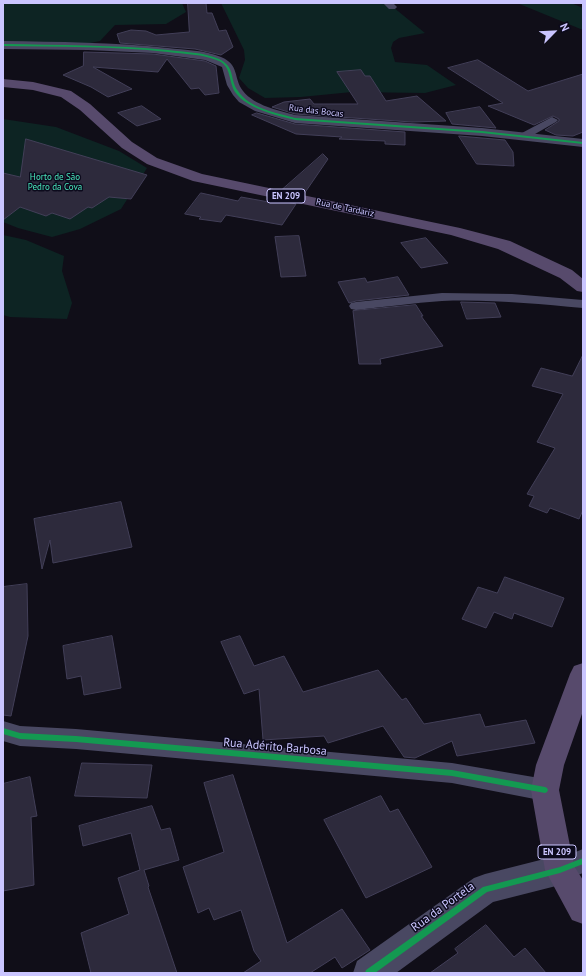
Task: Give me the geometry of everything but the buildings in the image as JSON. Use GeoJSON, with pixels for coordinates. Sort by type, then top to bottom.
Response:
{"type":"FeatureCollection","features":[{"type":"Feature","properties":{"kind":"main road","name":"Rua de Tardariz"},"geometry":{"type":"LineString","coordinates":[[3,83],[33,86],[66,94],[85,107],[127,145],[152,161],[198,178],[454,231],[504,245],[566,274],[583,287]]}},
{"type":"Feature","properties":{"kind":"main road","name":"EN 209"},"geometry":{"type":"LineString","coordinates":[[583,674],[579,699],[550,765],[545,790],[571,866],[583,909]]}},
{"type":"Feature","properties":{"kind":"street","name":"Rua das Bocas"},"geometry":{"type":"LineString","coordinates":[[3,45],[75,46],[155,50],[207,56],[226,64],[230,72],[233,86],[245,100],[266,111],[288,117],[524,136],[583,143]]}},
{"type":"Feature","properties":{"kind":"street"},"geometry":{"type":"LineString","coordinates":[[524,136],[552,120]]}},
{"type":"Feature","properties":{"kind":"street"},"geometry":{"type":"LineString","coordinates":[[356,306],[441,297],[492,296],[542,299],[583,304]]}},
{"type":"Feature","properties":{"kind":"street","name":"Rua Adérito Barbosa"},"geometry":{"type":"LineString","coordinates":[[3,731],[20,736],[76,739],[452,773],[545,790]]}},
{"type":"Feature","properties":{"kind":"street","name":"Rua da Portela"},"geometry":{"type":"LineString","coordinates":[[369,973],[485,889],[571,866]]}},
{"type":"Feature","properties":{"kind":"green space"},"geometry":{"type":"Polygon","coordinates":[[[3,3],[182,3],[186,12],[166,24],[115,25],[100,41],[71,47],[3,45],[3,3]]]}},
{"type":"Feature","properties":{"kind":"green space"},"geometry":{"type":"Polygon","coordinates":[[[221,3],[388,3],[425,33],[399,38],[393,42],[391,48],[395,62],[427,65],[456,85],[425,93],[352,92],[301,97],[265,98],[248,88],[239,78],[245,60],[244,50],[221,3]]]}},
{"type":"Feature","properties":{"kind":"green space"},"geometry":{"type":"Polygon","coordinates":[[[517,3],[571,3],[583,8],[583,30],[517,3]]]}},
{"type":"Feature","properties":{"kind":"green space","name":"Horto de São Pedro da Cova"},"geometry":{"type":"Polygon","coordinates":[[[3,119],[56,127],[119,151],[147,168],[121,209],[80,229],[52,237],[18,228],[3,222],[3,119]]]}},
{"type":"Feature","properties":{"kind":"green space"},"geometry":{"type":"Polygon","coordinates":[[[3,235],[26,240],[64,256],[62,271],[72,303],[67,319],[10,317],[3,315],[3,235]]]}},
{"type":"Feature","properties":{"kind":"cycle path"},"geometry":{"type":"LineString","coordinates":[[3,45],[131,48],[206,56],[218,60],[228,67],[233,85],[237,93],[243,99],[269,112],[295,119],[482,132],[583,143]]}},
{"type":"Feature","properties":{"kind":"cycle path"},"geometry":{"type":"LineString","coordinates":[[3,731],[20,736],[76,739],[452,773],[545,790]]}},
{"type":"Feature","properties":{"kind":"cycle path"},"geometry":{"type":"LineString","coordinates":[[369,973],[485,889],[560,870],[583,861]]}}]}
